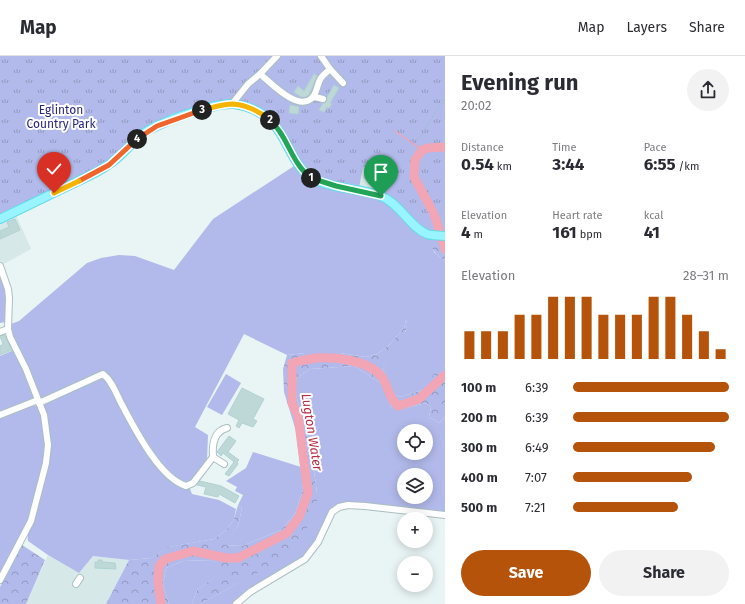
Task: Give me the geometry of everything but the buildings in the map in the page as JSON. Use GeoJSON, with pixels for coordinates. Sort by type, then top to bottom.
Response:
{"type":"FeatureCollection","features":[{"type":"Feature","properties":{"kind":"main road"},"geometry":{"type":"LineString","coordinates":[[0,219],[109,165],[136,139],[157,126],[199,111],[232,104],[261,113],[272,122],[284,138],[299,166],[314,179],[336,186],[381,196],[394,203],[420,230],[428,234],[441,236]]}},
{"type":"Feature","properties":{"kind":"street"},"geometry":{"type":"LineString","coordinates":[[232,104],[248,84],[277,56]]}},
{"type":"Feature","properties":{"kind":"street"},"geometry":{"type":"LineString","coordinates":[[321,56],[330,69],[343,83]]}},
{"type":"Feature","properties":{"kind":"street"},"geometry":{"type":"LineString","coordinates":[[312,98],[321,77],[330,69]]}},
{"type":"Feature","properties":{"kind":"street"},"geometry":{"type":"LineString","coordinates":[[260,74],[296,102],[304,102],[315,97],[323,99]]}},
{"type":"Feature","properties":{"kind":"street"},"geometry":{"type":"LineString","coordinates":[[0,266],[8,289],[8,326],[10,337],[26,369],[44,415],[48,445],[46,463],[31,521],[0,580]]}},
{"type":"Feature","properties":{"kind":"street"},"geometry":{"type":"LineString","coordinates":[[0,325],[8,326]]}},
{"type":"Feature","properties":{"kind":"street"},"geometry":{"type":"LineString","coordinates":[[0,332],[8,326]]}},
{"type":"Feature","properties":{"kind":"street"},"geometry":{"type":"LineString","coordinates":[[0,415],[38,402],[103,374],[112,385],[134,427],[152,456],[177,482],[186,486],[193,483],[213,457],[212,444],[220,431],[227,428]]}},
{"type":"Feature","properties":{"kind":"street"},"geometry":{"type":"LineString","coordinates":[[213,457],[224,464]]}},
{"type":"Feature","properties":{"kind":"street"},"geometry":{"type":"LineString","coordinates":[[236,604],[250,592],[305,559],[318,542],[332,512],[339,507],[348,505],[365,506],[445,515]]}},
{"type":"Feature","properties":{"kind":"street"},"geometry":{"type":"LineString","coordinates":[[76,584],[80,578]]}},
{"type":"Feature","properties":{"kind":"path"},"geometry":{"type":"LineString","coordinates":[[416,140],[422,135],[445,99]]}},
{"type":"Feature","properties":{"kind":"shaded area"},"geometry":{"type":"Polygon","coordinates":[[[363,166],[387,172],[382,192],[359,188],[363,166]]]}},
{"type":"Feature","properties":{"kind":"shaded area"},"geometry":{"type":"Polygon","coordinates":[[[16,215],[31,249],[2,265],[0,261],[0,224],[16,215]]]}},
{"type":"Feature","properties":{"kind":"shaded area"},"geometry":{"type":"Polygon","coordinates":[[[48,555],[79,573],[93,556],[129,560],[106,604],[26,604],[48,555]]]}},
{"type":"Feature","properties":{"kind":"green space","name":"Eglinton Country Park"},"geometry":{"type":"Polygon","coordinates":[[[0,56],[445,56],[445,233],[433,233],[422,229],[382,192],[387,172],[363,167],[359,188],[321,178],[309,171],[303,165],[283,131],[254,106],[197,107],[172,114],[149,127],[108,161],[91,171],[0,214],[0,56]]]}},
{"type":"Feature","properties":{"kind":"green space"},"geometry":{"type":"Polygon","coordinates":[[[294,166],[302,177],[322,187],[383,200],[429,237],[434,252],[445,261],[445,367],[429,380],[429,384],[423,390],[400,397],[394,394],[382,367],[406,331],[406,320],[404,328],[389,345],[377,354],[366,357],[340,353],[306,353],[287,355],[244,334],[195,427],[208,435],[207,461],[192,481],[187,483],[179,480],[161,463],[136,425],[107,373],[101,371],[92,377],[42,399],[39,397],[13,337],[11,324],[19,321],[87,263],[101,258],[119,255],[135,256],[174,270],[213,219],[294,166]]]}},
{"type":"Feature","properties":{"kind":"green space"},"geometry":{"type":"Polygon","coordinates":[[[429,237],[445,238],[445,261],[434,251],[429,237]]]}},
{"type":"Feature","properties":{"kind":"green space"},"geometry":{"type":"Polygon","coordinates":[[[0,274],[7,303],[5,322],[0,323],[0,274]]]}},
{"type":"Feature","properties":{"kind":"green space"},"geometry":{"type":"Polygon","coordinates":[[[406,320],[406,331],[403,337],[382,367],[394,394],[400,397],[423,390],[429,384],[429,380],[434,374],[445,367],[445,417],[439,423],[429,417],[431,407],[426,403],[396,410],[391,407],[382,384],[354,366],[310,369],[297,378],[294,388],[311,448],[317,493],[317,510],[293,553],[200,604],[192,604],[197,590],[225,570],[212,560],[183,561],[166,568],[163,584],[169,604],[106,604],[129,560],[151,558],[168,547],[214,539],[227,529],[234,519],[238,505],[242,508],[238,526],[224,545],[242,546],[281,530],[295,514],[303,490],[296,431],[284,392],[283,369],[287,355],[306,353],[340,353],[366,357],[377,354],[389,345],[404,328],[406,320]]]}},
{"type":"Feature","properties":{"kind":"green space"},"geometry":{"type":"Polygon","coordinates":[[[14,350],[23,366],[34,397],[32,401],[0,413],[0,356],[14,350]]]}},
{"type":"Feature","properties":{"kind":"green space"},"geometry":{"type":"Polygon","coordinates":[[[354,366],[382,384],[391,407],[397,410],[426,403],[431,407],[429,417],[439,423],[445,417],[445,512],[341,503],[334,506],[329,512],[318,538],[302,559],[250,589],[232,604],[200,604],[238,583],[317,493],[311,448],[294,388],[297,378],[310,369],[354,366]]]}},
{"type":"Feature","properties":{"kind":"green space"},"geometry":{"type":"Polygon","coordinates":[[[226,374],[241,383],[222,415],[207,407],[226,374]]]}},
{"type":"Feature","properties":{"kind":"green space"},"geometry":{"type":"Polygon","coordinates":[[[102,377],[105,378],[163,471],[179,486],[190,489],[192,494],[219,500],[236,509],[234,519],[227,529],[214,539],[169,547],[151,558],[129,560],[93,556],[79,573],[48,555],[28,541],[28,533],[33,523],[46,477],[50,448],[47,420],[42,405],[102,377]]]}},
{"type":"Feature","properties":{"kind":"green space"},"geometry":{"type":"Polygon","coordinates":[[[32,405],[37,406],[41,411],[46,444],[44,463],[30,517],[0,575],[0,417],[32,405]]]}},
{"type":"Feature","properties":{"kind":"green space"},"geometry":{"type":"Polygon","coordinates":[[[253,452],[301,467],[303,490],[295,514],[281,530],[242,546],[223,545],[238,526],[242,508],[238,505],[243,495],[235,491],[237,487],[226,481],[246,468],[253,452]]]}},
{"type":"Feature","properties":{"kind":"green space"},"geometry":{"type":"Polygon","coordinates":[[[22,545],[45,560],[26,604],[0,604],[0,587],[22,545]]]}},
{"type":"Feature","properties":{"kind":"green space"},"geometry":{"type":"Polygon","coordinates":[[[212,560],[226,570],[197,590],[192,604],[169,604],[163,584],[166,568],[183,561],[212,560]]]}},
{"type":"Feature","properties":{"kind":"waterway"},"geometry":{"type":"LineString","coordinates":[[395,131],[422,150]]}},
{"type":"Feature","properties":{"kind":"waterway","name":"Lugton Water"},"geometry":{"type":"LineString","coordinates":[[445,147],[428,148],[422,150],[415,160],[414,177],[434,214],[445,249]]}},
{"type":"Feature","properties":{"kind":"waterway","name":"Lugton Water"},"geometry":{"type":"LineString","coordinates":[[161,604],[158,582],[159,566],[165,559],[193,551],[226,558],[238,558],[287,533],[299,517],[308,493],[298,416],[292,403],[292,363],[313,358],[342,359],[361,363],[376,371],[382,377],[393,400],[398,406],[419,399],[445,375]]}},
{"type":"Feature","properties":{"kind":"route"},"geometry":{"type":"LineString","coordinates":[[54,193],[109,165],[136,139],[157,126],[184,115],[232,104],[261,113],[272,122],[284,138],[299,166],[314,179],[323,183],[381,196]]}}]}
